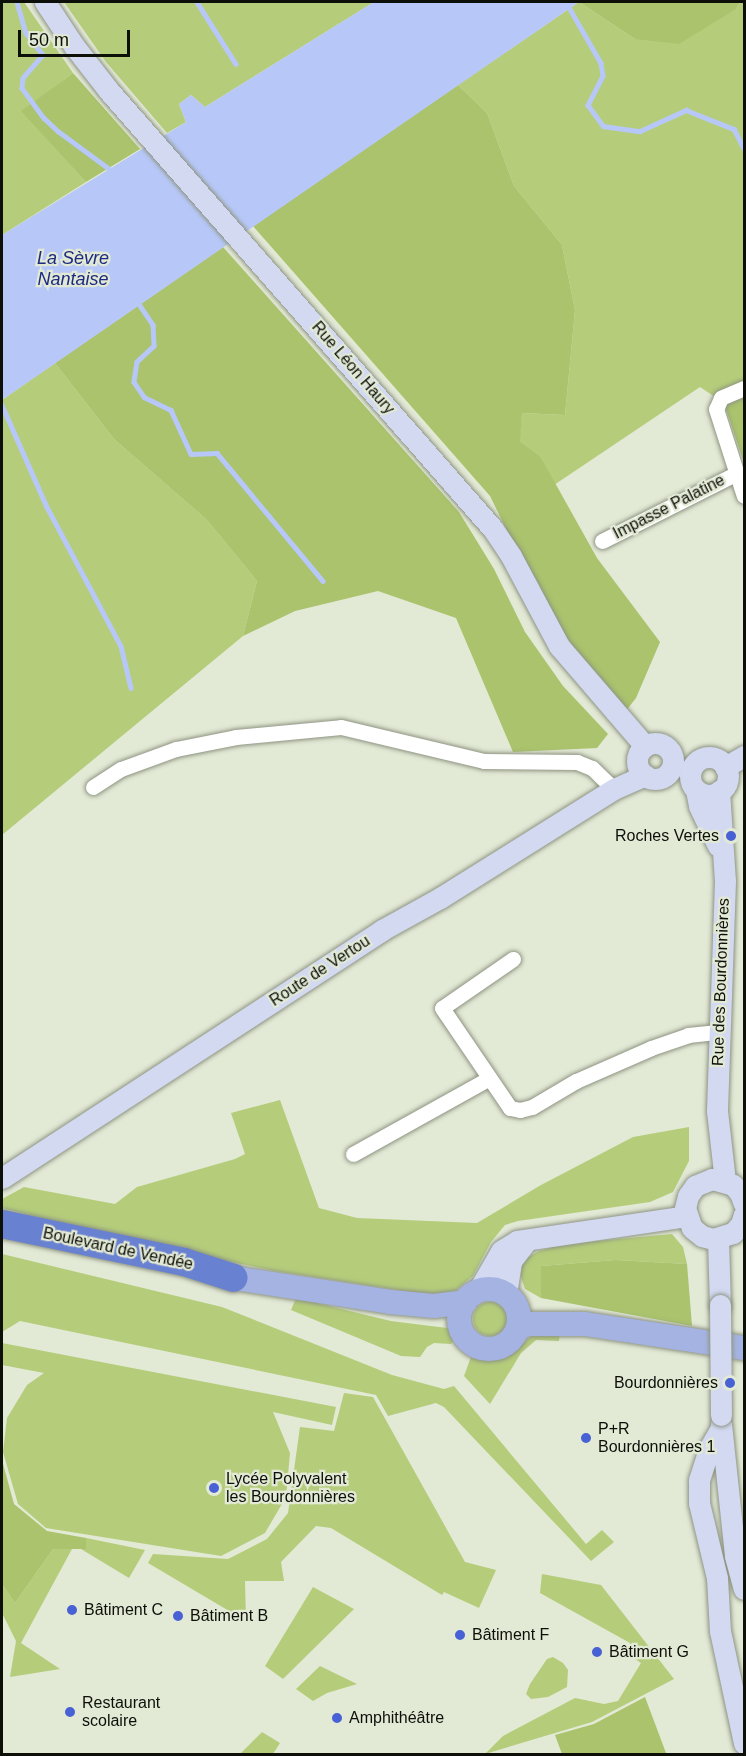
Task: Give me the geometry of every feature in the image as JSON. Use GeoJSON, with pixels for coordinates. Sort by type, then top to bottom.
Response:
{"type":"FeatureCollection","features":[{"type":"Feature","properties":{"kind":"highway","name":"Boulevard de Vendée"},"geometry":{"type":"LineString","coordinates":[[2,1224],[184,1262],[234,1278]]}},
{"type":"Feature","properties":{"kind":"highway","name":"Boulevard de Vendée"},"geometry":{"type":"LineString","coordinates":[[2,1238],[108,1260],[234,1278]]}},
{"type":"Feature","properties":{"kind":"main road","name":"Boulevard de Vendée"},"geometry":{"type":"LineString","coordinates":[[234,1278],[390,1302],[434,1306],[472,1296]]}},
{"type":"Feature","properties":{"kind":"main road"},"geometry":{"type":"LineString","coordinates":[[585,1324],[510,1298],[492,1289],[472,1296],[460,1311],[461,1327],[470,1341],[490,1349],[505,1344],[518,1328],[528,1324],[585,1324],[744,1348]]}},
{"type":"Feature","properties":{"kind":"main road"},"geometry":{"type":"LineString","coordinates":[[510,1298],[519,1315],[518,1328]]}},
{"type":"Feature","properties":{"kind":"main road","name":"Boulevard de Vendée"},"geometry":{"type":"LineString","coordinates":[[390,1302],[461,1327]]}},
{"type":"Feature","properties":{"kind":"street","name":"Rue Léon Haury"},"geometry":{"type":"LineString","coordinates":[[45,2],[74,46],[109,91],[483,516],[511,556],[560,646],[645,746]]}},
{"type":"Feature","properties":{"kind":"street"},"geometry":{"type":"LineString","coordinates":[[744,388],[721,398],[716,409],[744,496]]}},
{"type":"Feature","properties":{"kind":"street","name":"Impasse Palatine"},"geometry":{"type":"LineString","coordinates":[[602,541],[737,473]]}},
{"type":"Feature","properties":{"kind":"street"},"geometry":{"type":"LineString","coordinates":[[93,787],[121,769],[176,749],[236,737],[341,727],[484,762],[578,762],[592,768],[614,789]]}},
{"type":"Feature","properties":{"kind":"street"},"geometry":{"type":"LineString","coordinates":[[660,743],[671,752],[696,762],[712,757],[725,767],[726,783],[719,791],[707,795],[694,787],[654,776],[637,761],[645,746],[660,743]]}},
{"type":"Feature","properties":{"kind":"street"},"geometry":{"type":"LineString","coordinates":[[654,776],[672,766],[671,752]]}},
{"type":"Feature","properties":{"kind":"street"},"geometry":{"type":"LineString","coordinates":[[725,767],[744,756]]}},
{"type":"Feature","properties":{"kind":"street"},"geometry":{"type":"LineString","coordinates":[[694,787],[690,773],[696,762]]}},
{"type":"Feature","properties":{"kind":"street","name":"Route de Vertou"},"geometry":{"type":"LineString","coordinates":[[2,1178],[382,930],[447,893],[614,789],[654,776]]}},
{"type":"Feature","properties":{"kind":"street","name":"Rue des Bourdonnières"},"geometry":{"type":"LineString","coordinates":[[694,787],[699,806],[721,852]]}},
{"type":"Feature","properties":{"kind":"street","name":"Rue des Bourdonnières"},"geometry":{"type":"LineString","coordinates":[[719,791],[721,852],[725,881],[717,1111],[725,1181]]}},
{"type":"Feature","properties":{"kind":"street"},"geometry":{"type":"LineString","coordinates":[[513,959],[442,1008],[488,1079],[510,1108],[520,1110],[532,1107],[576,1081],[651,1048],[688,1035],[718,1032]]}},
{"type":"Feature","properties":{"kind":"street"},"geometry":{"type":"LineString","coordinates":[[353,1154],[488,1079]]}},
{"type":"Feature","properties":{"kind":"street","name":"Rue des Bourdonnières"},"geometry":{"type":"LineString","coordinates":[[704,1181],[717,1111]]}},
{"type":"Feature","properties":{"kind":"street"},"geometry":{"type":"LineString","coordinates":[[744,1204],[738,1189],[725,1181],[704,1181],[695,1186],[688,1196],[686,1216],[696,1233],[706,1238],[718,1239],[736,1230],[744,1214]]}},
{"type":"Feature","properties":{"kind":"street"},"geometry":{"type":"LineString","coordinates":[[472,1296],[501,1251],[508,1245],[529,1239],[686,1216]]}},
{"type":"Feature","properties":{"kind":"street"},"geometry":{"type":"LineString","coordinates":[[510,1298],[511,1261],[529,1239]]}},
{"type":"Feature","properties":{"kind":"street"},"geometry":{"type":"LineString","coordinates":[[718,1239],[721,1421],[735,1556],[744,1589]]}},
{"type":"Feature","properties":{"kind":"street"},"geometry":{"type":"LineString","coordinates":[[721,1421],[699,1480],[699,1503],[717,1578],[720,1631],[744,1743]]}},
{"type":"Feature","properties":{"kind":"green space"},"geometry":{"type":"Polygon","coordinates":[[[2,2],[24,2],[73,73],[22,111],[86,182],[2,235],[2,2]]]}},
{"type":"Feature","properties":{"kind":"green space"},"geometry":{"type":"Polygon","coordinates":[[[64,2],[374,2],[205,107],[191,95],[179,104],[186,122],[167,133],[106,62],[64,2]]]}},
{"type":"Feature","properties":{"kind":"green space"},"geometry":{"type":"Polygon","coordinates":[[[579,2],[635,39],[736,9],[740,2],[744,2],[744,393],[724,403],[700,387],[554,485],[540,456],[519,442],[522,413],[565,415],[575,310],[562,245],[514,186],[487,113],[458,85],[579,2]]]}},
{"type":"Feature","properties":{"kind":"green space"},"geometry":{"type":"Polygon","coordinates":[[[579,2],[740,2],[736,9],[679,44],[635,39],[579,2]]]}},
{"type":"Feature","properties":{"kind":"green space"},"geometry":{"type":"Polygon","coordinates":[[[73,73],[140,149],[86,182],[21,111],[73,73]]]}},
{"type":"Feature","properties":{"kind":"green space"},"geometry":{"type":"Polygon","coordinates":[[[458,85],[487,113],[514,186],[562,245],[575,310],[565,415],[522,413],[520,442],[540,456],[597,558],[660,642],[636,698],[625,712],[571,644],[536,590],[490,496],[253,226],[458,85]]]}},
{"type":"Feature","properties":{"kind":"green space"},"geometry":{"type":"Polygon","coordinates":[[[223,247],[459,512],[494,569],[525,632],[563,686],[608,734],[597,748],[513,752],[456,618],[378,591],[295,611],[243,636],[257,581],[207,520],[114,439],[55,363],[223,247]]]}},
{"type":"Feature","properties":{"kind":"green space"},"geometry":{"type":"Polygon","coordinates":[[[55,363],[114,439],[207,520],[257,581],[243,636],[2,835],[2,400],[55,363]]]}},
{"type":"Feature","properties":{"kind":"green space"},"geometry":{"type":"Polygon","coordinates":[[[744,393],[744,463],[724,403],[744,393]]]}},
{"type":"Feature","properties":{"kind":"green space"},"geometry":{"type":"Polygon","coordinates":[[[280,1100],[319,1208],[357,1218],[477,1223],[541,1185],[633,1137],[689,1127],[689,1161],[673,1192],[650,1202],[518,1221],[505,1225],[491,1242],[473,1276],[455,1291],[430,1295],[275,1271],[135,1242],[2,1208],[2,1199],[24,1187],[115,1204],[137,1187],[235,1159],[245,1154],[231,1113],[280,1100]]]}},
{"type":"Feature","properties":{"kind":"green space"},"geometry":{"type":"Polygon","coordinates":[[[672,1234],[683,1247],[687,1264],[616,1260],[541,1266],[541,1298],[525,1289],[519,1271],[523,1260],[539,1251],[564,1244],[672,1234]]]}},
{"type":"Feature","properties":{"kind":"green space"},"geometry":{"type":"Polygon","coordinates":[[[2,1254],[222,1307],[392,1375],[444,1389],[454,1386],[586,1544],[602,1530],[614,1542],[591,1561],[444,1407],[436,1403],[388,1416],[376,1395],[20,1321],[2,1332],[2,1254]]]}},
{"type":"Feature","properties":{"kind":"green space"},"geometry":{"type":"Polygon","coordinates":[[[616,1260],[687,1264],[692,1326],[541,1298],[541,1266],[616,1260]]]}},
{"type":"Feature","properties":{"kind":"green space"},"geometry":{"type":"Polygon","coordinates":[[[296,1298],[391,1321],[447,1328],[454,1332],[455,1339],[451,1344],[434,1343],[427,1347],[420,1357],[401,1356],[291,1310],[296,1298]]]}},
{"type":"Feature","properties":{"kind":"green space"},"geometry":{"type":"Polygon","coordinates":[[[490,1302],[502,1307],[507,1319],[502,1331],[490,1336],[478,1331],[473,1319],[478,1307],[490,1302]]]}},
{"type":"Feature","properties":{"kind":"green space"},"geometry":{"type":"Polygon","coordinates":[[[560,1331],[559,1341],[536,1340],[521,1353],[490,1404],[464,1376],[472,1354],[500,1355],[535,1334],[560,1331]]]}},
{"type":"Feature","properties":{"kind":"green space"},"geometry":{"type":"Polygon","coordinates":[[[2,1343],[336,1407],[332,1425],[273,1412],[290,1453],[286,1497],[265,1533],[221,1556],[46,1528],[18,1504],[3,1452],[7,1418],[27,1385],[44,1373],[2,1365],[2,1343]]]}},
{"type":"Feature","properties":{"kind":"green space"},"geometry":{"type":"Polygon","coordinates":[[[344,1393],[373,1397],[465,1562],[496,1570],[479,1608],[444,1592],[442,1595],[331,1528],[316,1526],[281,1562],[284,1581],[245,1581],[246,1621],[148,1563],[153,1554],[228,1559],[267,1539],[288,1513],[300,1427],[334,1431],[344,1393]]]}},
{"type":"Feature","properties":{"kind":"green space"},"geometry":{"type":"Polygon","coordinates":[[[2,1460],[14,1504],[47,1531],[86,1538],[86,1549],[53,1549],[15,1603],[2,1584],[2,1460]]]}},
{"type":"Feature","properties":{"kind":"green space"},"geometry":{"type":"Polygon","coordinates":[[[86,1538],[145,1550],[129,1578],[81,1549],[86,1548],[86,1538]]]}},
{"type":"Feature","properties":{"kind":"green space"},"geometry":{"type":"Polygon","coordinates":[[[53,1549],[72,1549],[21,1643],[60,1669],[10,1677],[16,1641],[2,1613],[2,1584],[15,1603],[53,1549]]]}},
{"type":"Feature","properties":{"kind":"green space"},"geometry":{"type":"Polygon","coordinates":[[[542,1574],[601,1585],[674,1679],[592,1722],[485,1754],[503,1736],[575,1698],[604,1704],[618,1701],[641,1663],[626,1653],[630,1643],[540,1593],[542,1574]]]}},
{"type":"Feature","properties":{"kind":"green space"},"geometry":{"type":"Polygon","coordinates":[[[313,1587],[354,1609],[283,1679],[265,1666],[313,1587]]]}},
{"type":"Feature","properties":{"kind":"green space"},"geometry":{"type":"Polygon","coordinates":[[[553,1657],[563,1663],[568,1670],[567,1687],[548,1697],[531,1699],[526,1694],[530,1684],[547,1659],[553,1657]]]}},
{"type":"Feature","properties":{"kind":"green space"},"geometry":{"type":"Polygon","coordinates":[[[320,1666],[357,1684],[327,1693],[313,1701],[296,1689],[320,1666]]]}},
{"type":"Feature","properties":{"kind":"green space"},"geometry":{"type":"Polygon","coordinates":[[[645,1697],[666,1753],[562,1754],[555,1735],[594,1724],[645,1697]]]}},
{"type":"Feature","properties":{"kind":"green space"},"geometry":{"type":"Polygon","coordinates":[[[262,1732],[280,1743],[273,1754],[240,1754],[262,1732]]]}},
{"type":"Feature","properties":{"kind":"water","name":"La Sèvre Nantaise"},"geometry":{"type":"Polygon","coordinates":[[[374,2],[579,2],[2,400],[2,235],[186,122],[179,104],[191,95],[205,107],[374,2]]]}},
{"type":"Feature","properties":{"kind":"waterway"},"geometry":{"type":"LineString","coordinates":[[17,2],[26,33],[43,55],[23,78],[22,88],[44,118],[58,131],[112,171]]}},
{"type":"Feature","properties":{"kind":"waterway"},"geometry":{"type":"LineString","coordinates":[[197,2],[236,64]]}},
{"type":"Feature","properties":{"kind":"waterway"},"geometry":{"type":"LineString","coordinates":[[566,2],[601,63],[603,76],[588,105],[603,126],[640,131],[686,110],[734,129],[744,149]]}},
{"type":"Feature","properties":{"kind":"waterway"},"geometry":{"type":"LineString","coordinates":[[137,301],[153,325],[154,346],[137,362],[134,382],[144,397],[171,410],[191,454],[217,453],[323,581]]}},
{"type":"Feature","properties":{"kind":"waterway"},"geometry":{"type":"LineString","coordinates":[[2,405],[47,507],[121,646],[131,688]]}},
{"type":"Feature","properties":{"kind":"place","name":"Roches Vertes"},"geometry":{"type":"Point","coordinates":[731,836]}},
{"type":"Feature","properties":{"kind":"place","name":"Bourdonnières"},"geometry":{"type":"Point","coordinates":[730,1383]}},
{"type":"Feature","properties":{"kind":"place","name":"P+R Bourdonnières 1"},"geometry":{"type":"Point","coordinates":[586,1438]}},
{"type":"Feature","properties":{"kind":"place","name":"Lycée Polyvalent les Bourdonnières"},"geometry":{"type":"Point","coordinates":[214,1488]}},
{"type":"Feature","properties":{"kind":"place","name":"Bâtiment C"},"geometry":{"type":"Point","coordinates":[72,1610]}},
{"type":"Feature","properties":{"kind":"place","name":"Bâtiment B"},"geometry":{"type":"Point","coordinates":[178,1616]}},
{"type":"Feature","properties":{"kind":"place","name":"Bâtiment F"},"geometry":{"type":"Point","coordinates":[460,1635]}},
{"type":"Feature","properties":{"kind":"place","name":"Bâtiment G"},"geometry":{"type":"Point","coordinates":[597,1652]}},
{"type":"Feature","properties":{"kind":"place","name":"Restaurant scolaire"},"geometry":{"type":"Point","coordinates":[70,1712]}},
{"type":"Feature","properties":{"kind":"place","name":"Amphithéâtre"},"geometry":{"type":"Point","coordinates":[337,1718]}}]}
